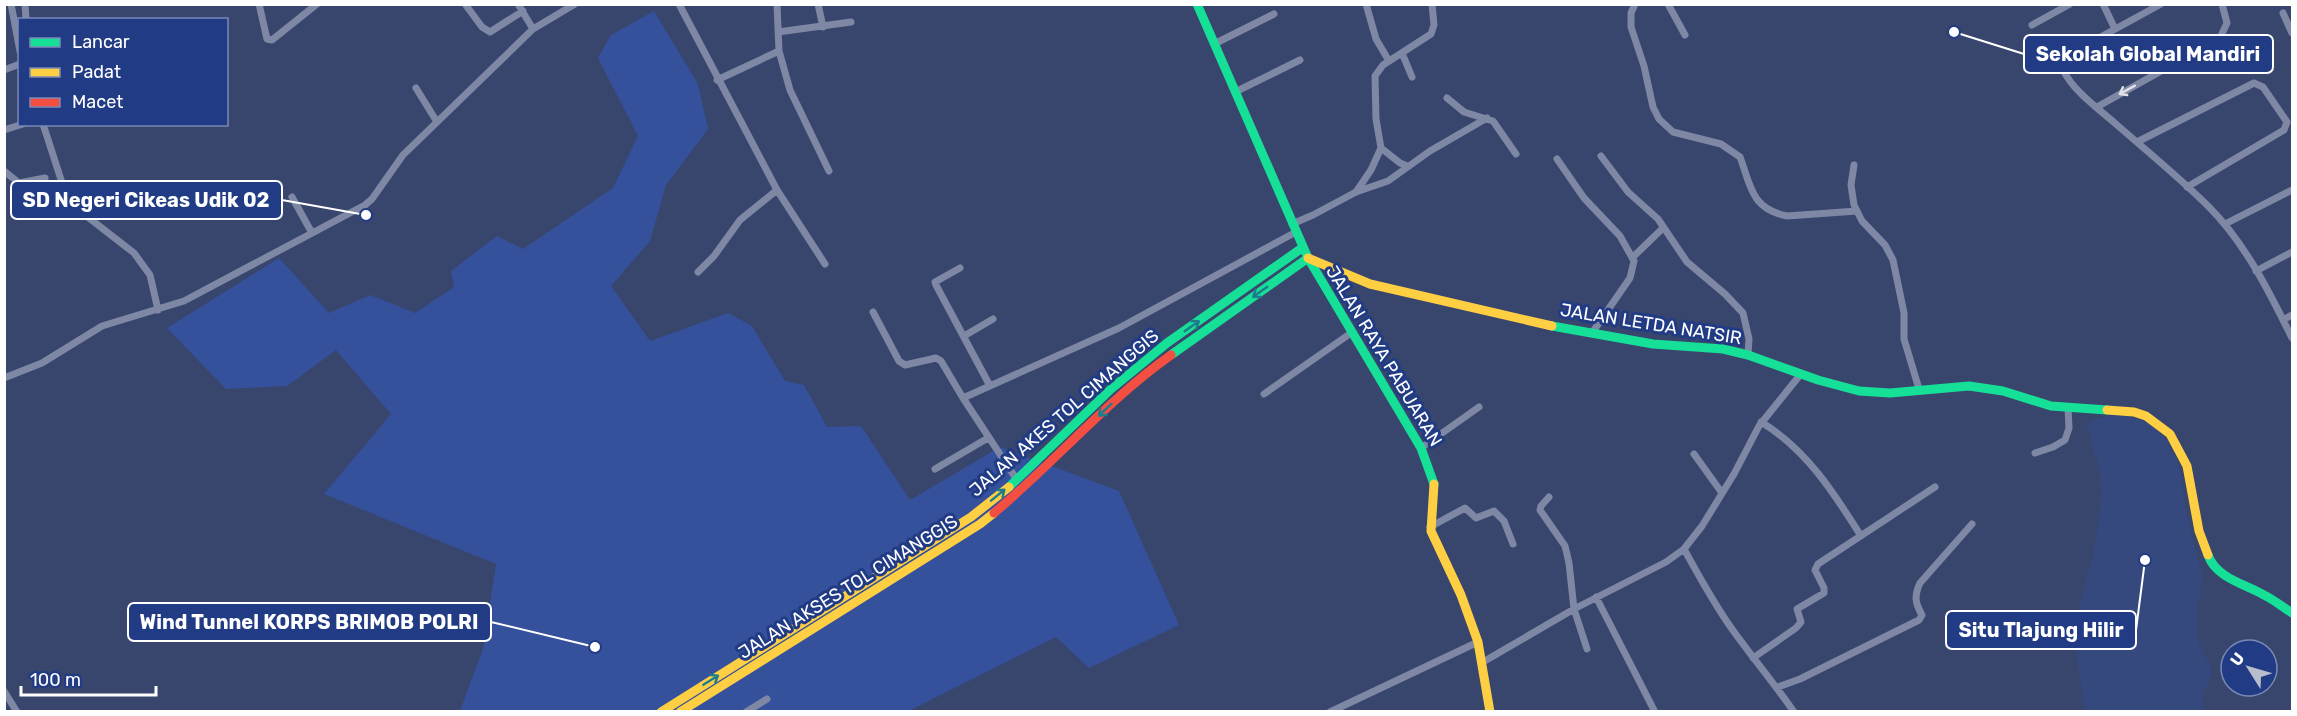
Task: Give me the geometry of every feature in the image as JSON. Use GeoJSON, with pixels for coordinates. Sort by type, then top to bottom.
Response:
{"type":"FeatureCollection","features":[{"type":"Feature","properties":{"kind":"main road"},"geometry":{"type":"LineString","coordinates":[[1199,5],[1308,258]]}},
{"type":"Feature","properties":{"kind":"main road","name":"JALAN AKES TOL CIMANGGIS"},"geometry":{"type":"LineString","coordinates":[[661,711],[971,517],[1017,480],[1111,389],[1167,343],[1302,248]]}},
{"type":"Feature","properties":{"kind":"main road","name":"JALAN LETDA NATSIR"},"geometry":{"type":"LineString","coordinates":[[1308,258],[1370,285],[1493,314],[1592,333],[1653,344],[1723,349],[1748,355],[1800,375],[1846,388],[1873,393],[1954,386],[1989,388],[2042,404],[2134,412],[2146,416],[2162,426],[2177,444],[2187,466],[2199,531],[2210,561],[2230,579],[2273,600],[2292,613]]}},
{"type":"Feature","properties":{"kind":"main road","name":"JALAN RAYA PABUARAN"},"geometry":{"type":"LineString","coordinates":[[1308,258],[1421,448],[1432,474],[1435,488],[1430,527],[1469,614],[1484,662],[1490,711]]}},
{"type":"Feature","properties":{"kind":"main road","name":"JALAN AKSES TOL CIMANGGIS"},"geometry":{"type":"LineString","coordinates":[[680,711],[980,524],[1032,481],[1119,397],[1154,367],[1308,258]]}},
{"type":"Feature","properties":{"kind":"street"},"geometry":{"type":"LineString","coordinates":[[11,4],[18,41]]}},
{"type":"Feature","properties":{"kind":"street"},"geometry":{"type":"LineString","coordinates":[[259,4],[267,39],[272,40],[317,4]]}},
{"type":"Feature","properties":{"kind":"street"},"geometry":{"type":"LineString","coordinates":[[465,4],[482,27],[490,32],[520,8],[533,29]]}},
{"type":"Feature","properties":{"kind":"street"},"geometry":{"type":"LineString","coordinates":[[5,376],[42,363],[102,326],[184,301],[372,199],[403,155],[436,122],[533,29],[575,4]]}},
{"type":"Feature","properties":{"kind":"street"},"geometry":{"type":"LineString","coordinates":[[679,4],[717,80],[777,190],[825,264]]}},
{"type":"Feature","properties":{"kind":"street"},"geometry":{"type":"LineString","coordinates":[[777,4],[779,51],[790,90],[829,171]]}},
{"type":"Feature","properties":{"kind":"street"},"geometry":{"type":"LineString","coordinates":[[818,4],[823,27]]}},
{"type":"Feature","properties":{"kind":"street"},"geometry":{"type":"LineString","coordinates":[[1366,4],[1377,39],[1389,61]]}},
{"type":"Feature","properties":{"kind":"street"},"geometry":{"type":"LineString","coordinates":[[1356,192],[1371,170],[1381,148],[1376,119],[1375,76],[1389,61],[1431,34],[1434,25],[1432,4]]}},
{"type":"Feature","properties":{"kind":"street"},"geometry":{"type":"LineString","coordinates":[[1635,4],[1631,14],[1631,27],[1650,87],[1653,106],[1659,119],[1673,132],[1721,144],[1740,157],[1747,182],[1754,196],[1777,214],[1787,216],[1857,212]]}},
{"type":"Feature","properties":{"kind":"street"},"geometry":{"type":"LineString","coordinates":[[1668,4],[1685,35]]}},
{"type":"Feature","properties":{"kind":"street"},"geometry":{"type":"LineString","coordinates":[[2032,25],[2070,4]]}},
{"type":"Feature","properties":{"kind":"street"},"geometry":{"type":"LineString","coordinates":[[2103,4],[2115,28]]}},
{"type":"Feature","properties":{"kind":"street"},"geometry":{"type":"LineString","coordinates":[[2161,4],[2067,57],[2062,66],[2072,83],[2225,224],[2256,271],[2292,338]]}},
{"type":"Feature","properties":{"kind":"street"},"geometry":{"type":"LineString","coordinates":[[2097,107],[2220,38],[2227,23],[2222,4]]}},
{"type":"Feature","properties":{"kind":"street"},"geometry":{"type":"LineString","coordinates":[[2283,13],[2292,33]]}},
{"type":"Feature","properties":{"kind":"street"},"geometry":{"type":"LineString","coordinates":[[1214,44],[1274,14]]}},
{"type":"Feature","properties":{"kind":"street"},"geometry":{"type":"LineString","coordinates":[[778,32],[851,22]]}},
{"type":"Feature","properties":{"kind":"street"},"geometry":{"type":"LineString","coordinates":[[717,80],[779,51]]}},
{"type":"Feature","properties":{"kind":"street"},"geometry":{"type":"LineString","coordinates":[[1402,53],[1412,77]]}},
{"type":"Feature","properties":{"kind":"street"},"geometry":{"type":"LineString","coordinates":[[1235,92],[1300,60]]}},
{"type":"Feature","properties":{"kind":"street"},"geometry":{"type":"LineString","coordinates":[[2137,142],[2254,83],[2263,87],[2287,122],[2284,130],[2187,187]]}},
{"type":"Feature","properties":{"kind":"street"},"geometry":{"type":"LineString","coordinates":[[416,88],[436,122]]}},
{"type":"Feature","properties":{"kind":"street"},"geometry":{"type":"LineString","coordinates":[[1447,98],[1464,112],[1487,118],[1500,130],[1516,154]]}},
{"type":"Feature","properties":{"kind":"street"},"geometry":{"type":"LineString","coordinates":[[963,398],[1119,328],[1313,215],[1356,192],[1388,181],[1407,166],[1487,118]]}},
{"type":"Feature","properties":{"kind":"street"},"geometry":{"type":"LineString","coordinates":[[44,126],[71,204],[134,253],[150,275],[158,310]]}},
{"type":"Feature","properties":{"kind":"street"},"geometry":{"type":"LineString","coordinates":[[1381,148],[1407,166]]}},
{"type":"Feature","properties":{"kind":"street"},"geometry":{"type":"LineString","coordinates":[[1601,156],[1619,181],[1658,219],[1692,267],[1725,294],[1743,313],[1749,339],[1748,355]]}},
{"type":"Feature","properties":{"kind":"street"},"geometry":{"type":"LineString","coordinates":[[1557,159],[1584,198],[1616,230],[1633,257],[1634,267],[1630,278],[1592,333]]}},
{"type":"Feature","properties":{"kind":"street"},"geometry":{"type":"LineString","coordinates":[[1854,165],[1851,194],[1857,212],[1862,221],[1885,245],[1893,260],[1904,313],[1904,339],[1919,389]]}},
{"type":"Feature","properties":{"kind":"street"},"geometry":{"type":"LineString","coordinates":[[4,171],[21,184],[45,178]]}},
{"type":"Feature","properties":{"kind":"street"},"geometry":{"type":"LineString","coordinates":[[698,272],[714,256],[740,220],[777,190]]}},
{"type":"Feature","properties":{"kind":"street"},"geometry":{"type":"LineString","coordinates":[[2225,224],[2292,190]]}},
{"type":"Feature","properties":{"kind":"street"},"geometry":{"type":"LineString","coordinates":[[292,196],[312,233]]}},
{"type":"Feature","properties":{"kind":"street"},"geometry":{"type":"LineString","coordinates":[[1633,257],[1663,228]]}},
{"type":"Feature","properties":{"kind":"street"},"geometry":{"type":"LineString","coordinates":[[2256,271],[2292,252]]}},
{"type":"Feature","properties":{"kind":"street"},"geometry":{"type":"LineString","coordinates":[[960,268],[935,282],[990,386]]}},
{"type":"Feature","properties":{"kind":"street"},"geometry":{"type":"LineString","coordinates":[[873,312],[899,361],[906,365],[936,358],[941,361],[988,438],[1017,480]]}},
{"type":"Feature","properties":{"kind":"street"},"geometry":{"type":"LineString","coordinates":[[2283,320],[2292,315]]}},
{"type":"Feature","properties":{"kind":"street"},"geometry":{"type":"LineString","coordinates":[[964,336],[993,319]]}},
{"type":"Feature","properties":{"kind":"street"},"geometry":{"type":"LineString","coordinates":[[1264,394],[1351,333]]}},
{"type":"Feature","properties":{"kind":"street"},"geometry":{"type":"LineString","coordinates":[[1484,662],[1574,609],[1665,562],[1684,549],[1702,526],[1761,422],[1800,375]]}},
{"type":"Feature","properties":{"kind":"street"},"geometry":{"type":"LineString","coordinates":[[1421,448],[1479,407]]}},
{"type":"Feature","properties":{"kind":"street"},"geometry":{"type":"LineString","coordinates":[[2035,453],[2065,440],[2069,428],[2068,408]]}},
{"type":"Feature","properties":{"kind":"street"},"geometry":{"type":"LineString","coordinates":[[1761,422],[1788,442],[1821,476],[1861,536]]}},
{"type":"Feature","properties":{"kind":"street"},"geometry":{"type":"LineString","coordinates":[[935,469],[988,438]]}},
{"type":"Feature","properties":{"kind":"street"},"geometry":{"type":"LineString","coordinates":[[1694,454],[1722,493]]}},
{"type":"Feature","properties":{"kind":"street"},"geometry":{"type":"LineString","coordinates":[[1753,658],[1796,628],[1801,621],[1797,609],[1824,592],[1815,570],[1818,564],[1935,487]]}},
{"type":"Feature","properties":{"kind":"street"},"geometry":{"type":"LineString","coordinates":[[1549,497],[1540,510],[1564,546],[1569,563],[1574,609],[1587,650]]}},
{"type":"Feature","properties":{"kind":"street"},"geometry":{"type":"LineString","coordinates":[[1430,527],[1465,508],[1476,518],[1494,511],[1504,521],[1513,544]]}},
{"type":"Feature","properties":{"kind":"street"},"geometry":{"type":"LineString","coordinates":[[1778,687],[1800,679],[1919,620],[1922,615],[1915,601],[1920,583],[1972,524]]}},
{"type":"Feature","properties":{"kind":"street"},"geometry":{"type":"LineString","coordinates":[[1684,549],[1722,614],[1794,711]]}},
{"type":"Feature","properties":{"kind":"street"},"geometry":{"type":"LineString","coordinates":[[1596,597],[1654,711]]}},
{"type":"Feature","properties":{"kind":"street"},"geometry":{"type":"LineString","coordinates":[[1330,711],[1478,642]]}},
{"type":"Feature","properties":{"kind":"street"},"geometry":{"type":"LineString","coordinates":[[4,691],[17,711]]}},
{"type":"Feature","properties":{"kind":"street"},"geometry":{"type":"LineString","coordinates":[[746,711],[767,699]]}},
{"type":"Feature","properties":{"kind":"shaded area"},"geometry":{"type":"Polygon","coordinates":[[[654,11],[698,84],[708,129],[666,185],[650,241],[611,286],[650,341],[728,313],[752,326],[785,381],[804,385],[827,427],[861,426],[910,500],[1000,447],[1119,491],[1179,625],[1089,668],[1056,637],[909,711],[460,711],[483,649],[496,564],[324,494],[391,414],[336,350],[287,386],[226,389],[167,328],[279,258],[329,313],[370,295],[415,313],[454,287],[451,271],[497,236],[523,249],[613,188],[638,136],[598,58],[611,35],[654,11]]]}},
{"type":"Feature","properties":{"kind":"shaded area"},"geometry":{"type":"Polygon","coordinates":[[[2113,415],[2128,416],[2150,423],[2166,440],[2180,468],[2186,512],[2202,576],[2197,615],[2199,645],[2211,667],[2212,675],[2203,694],[2205,711],[2085,711],[2074,636],[2093,556],[2101,490],[2099,466],[2088,425],[2092,420],[2113,415]]]}},
{"type":"Feature","properties":{"kind":"traffic: fast"},"geometry":{"type":"LineString","coordinates":[[1197,4],[1308,258],[1421,448],[1434,484]]}},
{"type":"Feature","properties":{"kind":"traffic: fast"},"geometry":{"type":"LineString","coordinates":[[1009,487],[1111,389],[1167,343],[1302,248]]}},
{"type":"Feature","properties":{"kind":"traffic: fast"},"geometry":{"type":"LineString","coordinates":[[1171,355],[1308,258]]}},
{"type":"Feature","properties":{"kind":"traffic: fast"},"geometry":{"type":"LineString","coordinates":[[1552,326],[1653,344],[1723,349],[1859,391],[1890,393],[1969,386],[2003,391],[2051,406],[2107,410]]}},
{"type":"Feature","properties":{"kind":"traffic: fast"},"geometry":{"type":"LineString","coordinates":[[2208,555],[2212,563],[2224,575],[2268,597],[2292,613]]}},
{"type":"Feature","properties":{"kind":"traffic: slow"},"geometry":{"type":"LineString","coordinates":[[1308,258],[1370,284],[1552,326]]}},
{"type":"Feature","properties":{"kind":"traffic: slow"},"geometry":{"type":"LineString","coordinates":[[2107,410],[2134,412],[2146,416],[2170,434],[2187,466],[2199,531],[2208,555]]}},
{"type":"Feature","properties":{"kind":"traffic: slow"},"geometry":{"type":"LineString","coordinates":[[1434,484],[1431,531],[1461,595],[1478,642],[1490,712]]}},
{"type":"Feature","properties":{"kind":"traffic: slow"},"geometry":{"type":"LineString","coordinates":[[661,712],[971,517],[1009,487]]}},
{"type":"Feature","properties":{"kind":"traffic: slow"},"geometry":{"type":"LineString","coordinates":[[680,712],[994,513]]}},
{"type":"Feature","properties":{"kind":"traffic: jam"},"geometry":{"type":"LineString","coordinates":[[994,513],[1124,392],[1171,355]]}},
{"type":"Feature","properties":{"kind":"place","name":"Sekolah Global Mandiri"},"geometry":{"type":"Point","coordinates":[1954,32]}},
{"type":"Feature","properties":{"kind":"place","name":"SD Negeri Cikeas Udik 02"},"geometry":{"type":"Point","coordinates":[366,215]}},
{"type":"Feature","properties":{"kind":"place","name":"Situ Tlajung Hilir"},"geometry":{"type":"Point","coordinates":[2145,560]}},
{"type":"Feature","properties":{"kind":"place","name":"Wind Tunnel KORPS BRIMOB POLRI"},"geometry":{"type":"Point","coordinates":[595,647]}}]}
